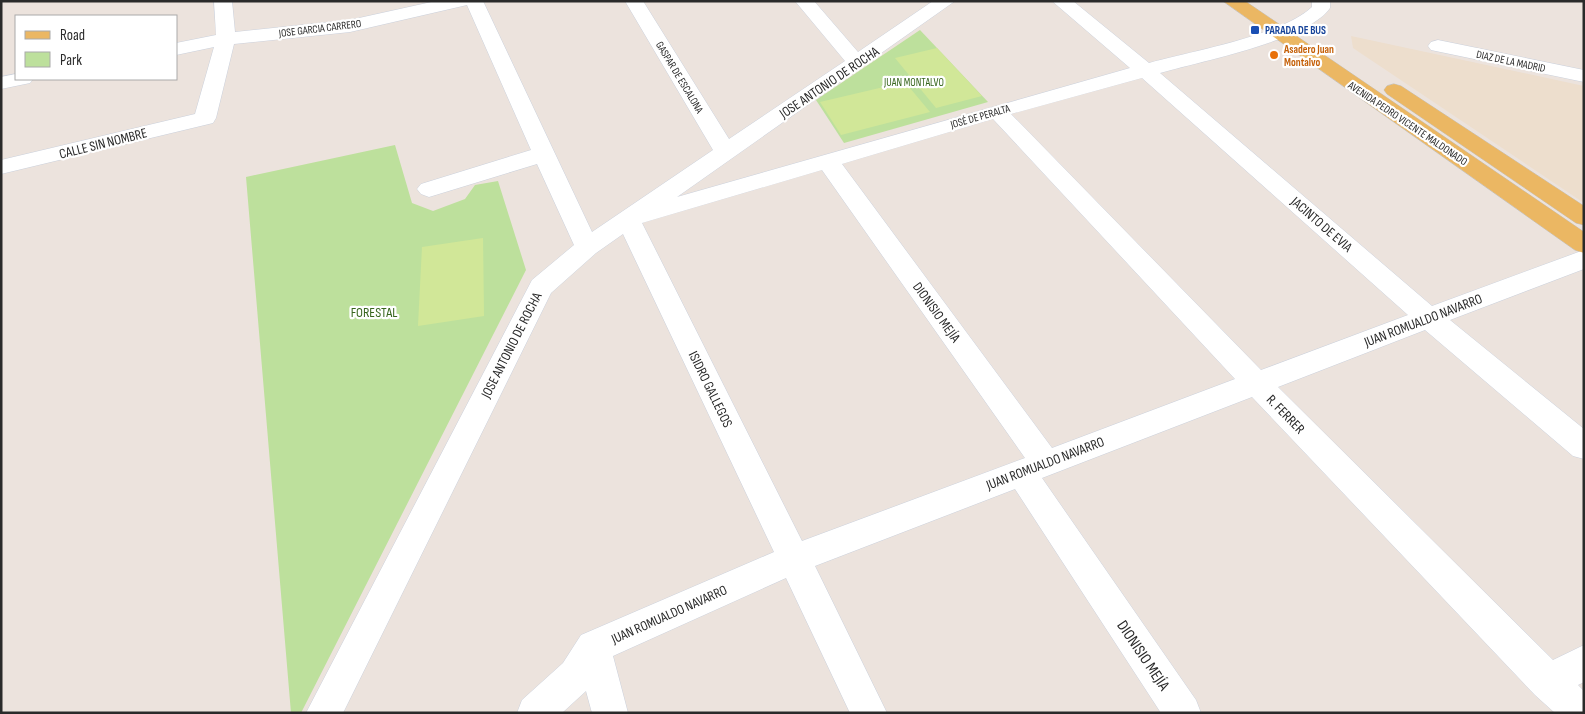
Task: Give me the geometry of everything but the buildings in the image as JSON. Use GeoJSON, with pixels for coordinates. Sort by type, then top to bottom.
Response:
{"type":"FeatureCollection","features":[{"type":"Feature","properties":{"kind":"main road","name":"AVENIDA PEDRO VICENTE MALDONADO"},"geometry":{"type":"LineString","coordinates":[[1232,1],[1288,30],[1584,217]]}},
{"type":"Feature","properties":{"kind":"main road","name":"AVENIDA PEDRO VICENTE MALDONADO"},"geometry":{"type":"LineString","coordinates":[[1261,1],[1288,30],[1584,244]]}},
{"type":"Feature","properties":{"kind":"street"},"geometry":{"type":"LineString","coordinates":[[223,1],[226,39]]}},
{"type":"Feature","properties":{"kind":"street","name":"JOSE GARCIA CARRERO"},"geometry":{"type":"LineString","coordinates":[[178,49],[226,39],[350,26],[462,1]]}},
{"type":"Feature","properties":{"kind":"street"},"geometry":{"type":"LineString","coordinates":[[474,1],[587,247]]}},
{"type":"Feature","properties":{"kind":"street","name":"GASPAR DE ESCALONA"},"geometry":{"type":"LineString","coordinates":[[634,1],[726,153]]}},
{"type":"Feature","properties":{"kind":"street"},"geometry":{"type":"LineString","coordinates":[[804,1],[857,63]]}},
{"type":"Feature","properties":{"kind":"street","name":"JOSE ANTONIO DE ROCHA"},"geometry":{"type":"LineString","coordinates":[[324,713],[541,286],[587,247],[946,1]]}},
{"type":"Feature","properties":{"kind":"street","name":"JACINTO DE EVIA"},"geometry":{"type":"LineString","coordinates":[[1061,1],[1145,70],[1429,318],[1584,447]]}},
{"type":"Feature","properties":{"kind":"street","name":"JOSÉ DE PERALTA"},"geometry":{"type":"LineString","coordinates":[[628,219],[996,111],[1288,30],[1312,18],[1322,8],[1322,1]]}},
{"type":"Feature","properties":{"kind":"street","name":"CALLE SIN NOMBRE"},"geometry":{"type":"LineString","coordinates":[[1,167],[205,118],[226,39]]}},
{"type":"Feature","properties":{"kind":"street","name":"DIAZ DE LA MADRID"},"geometry":{"type":"LineString","coordinates":[[1438,46],[1584,76]]}},
{"type":"Feature","properties":{"kind":"street"},"geometry":{"type":"LineString","coordinates":[[1,83],[18,80]]}},
{"type":"Feature","properties":{"kind":"street","name":"R. FERRER"},"geometry":{"type":"LineString","coordinates":[[996,111],[1256,383],[1580,713]]}},
{"type":"Feature","properties":{"kind":"street"},"geometry":{"type":"LineString","coordinates":[[429,189],[544,154]]}},
{"type":"Feature","properties":{"kind":"street","name":"DIONISIO MEJÍA"},"geometry":{"type":"LineString","coordinates":[[828,160],[1033,468],[1183,713]]}},
{"type":"Feature","properties":{"kind":"street","name":"ISIDRO GALLEGOS"},"geometry":{"type":"LineString","coordinates":[[628,219],[869,713]]}},
{"type":"Feature","properties":{"kind":"street","name":"JUAN ROMUALDO NAVARRO"},"geometry":{"type":"LineString","coordinates":[[592,648],[794,559],[1584,259]]}},
{"type":"Feature","properties":{"kind":"street"},"geometry":{"type":"LineString","coordinates":[[534,713],[576,676],[592,648]]}},
{"type":"Feature","properties":{"kind":"street"},"geometry":{"type":"LineString","coordinates":[[592,648],[610,713]]}},
{"type":"Feature","properties":{"kind":"street"},"geometry":{"type":"LineString","coordinates":[[1548,682],[1584,662]]}},
{"type":"Feature","properties":{"kind":"shaded area"},"geometry":{"type":"Polygon","coordinates":[[[1351,36],[1584,86],[1584,203],[1353,48],[1351,36]]]}},
{"type":"Feature","properties":{"kind":"green space","name":"JUAN MONTALVO"},"geometry":{"type":"Polygon","coordinates":[[[920,30],[988,102],[844,143],[816,100],[920,30]]]}},
{"type":"Feature","properties":{"kind":"green space"},"geometry":{"type":"Polygon","coordinates":[[[937,48],[982,96],[936,108],[895,58],[937,48]]]}},
{"type":"Feature","properties":{"kind":"green space"},"geometry":{"type":"Polygon","coordinates":[[[905,82],[930,112],[841,135],[820,102],[905,82]]]}},
{"type":"Feature","properties":{"kind":"green space","name":"FORESTAL"},"geometry":{"type":"Polygon","coordinates":[[[395,145],[412,203],[433,211],[465,199],[475,185],[498,181],[526,270],[301,713],[291,713],[246,177],[395,145]]]}},
{"type":"Feature","properties":{"kind":"green space"},"geometry":{"type":"Polygon","coordinates":[[[483,238],[484,316],[418,326],[422,247],[483,238]]]}},
{"type":"Feature","properties":{"kind":"place","name":"PARADA DE BUS"},"geometry":{"type":"Point","coordinates":[1255,30]}},
{"type":"Feature","properties":{"kind":"place","name":"Asadero Juan Montalvo"},"geometry":{"type":"Point","coordinates":[1274,55]}}]}
